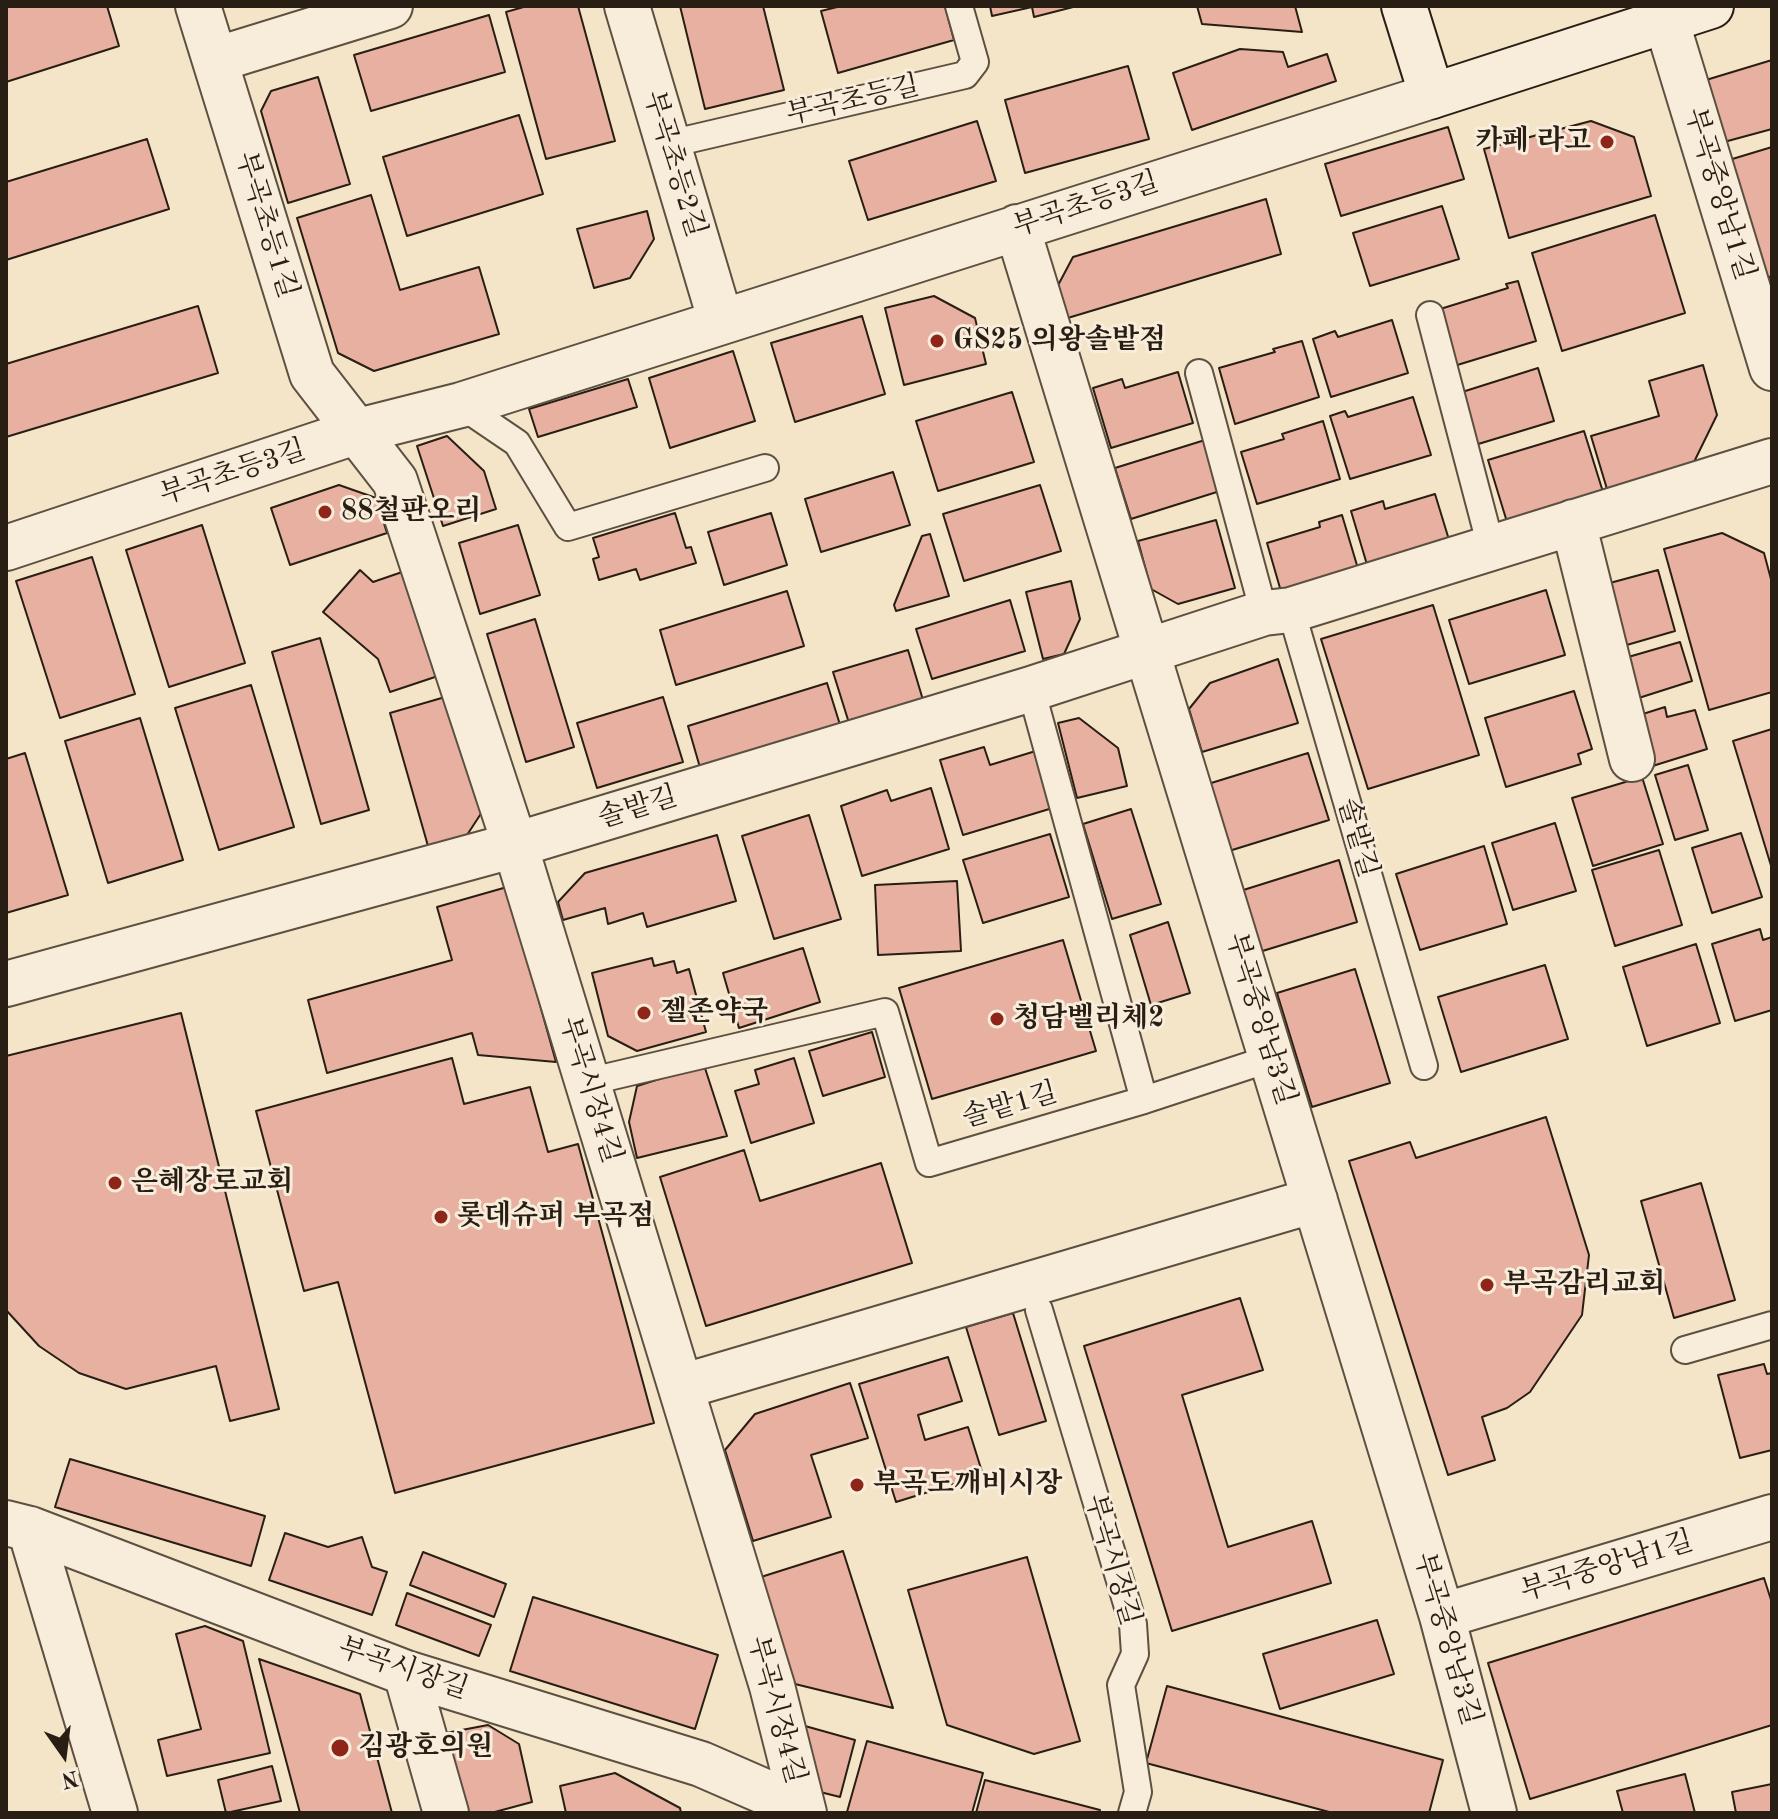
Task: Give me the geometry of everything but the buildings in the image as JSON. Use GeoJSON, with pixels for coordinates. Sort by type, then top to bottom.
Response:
{"type":"FeatureCollection","features":[{"type":"Feature","properties":{"kind":"street","name":"부곡초등1길"},"geometry":{"type":"LineString","coordinates":[[198,6],[312,374],[358,431]]}},
{"type":"Feature","properties":{"kind":"street"},"geometry":{"type":"LineString","coordinates":[[215,60],[390,6]]}},
{"type":"Feature","properties":{"kind":"street","name":"부곡초등2길"},"geometry":{"type":"LineString","coordinates":[[627,6],[721,322]]}},
{"type":"Feature","properties":{"kind":"street"},"geometry":{"type":"LineString","coordinates":[[1404,6],[1432,96]]}},
{"type":"Feature","properties":{"kind":"street","name":"부곡초등3길"},"geometry":{"type":"LineString","coordinates":[[6,548],[358,431],[461,405],[1711,6]]}},
{"type":"Feature","properties":{"kind":"street","name":"부곡중앙남1길"},"geometry":{"type":"LineString","coordinates":[[1666,20],[1772,368]]}},
{"type":"Feature","properties":{"kind":"street","name":"부곡중앙남3길"},"geometry":{"type":"LineString","coordinates":[[1017,227],[1442,1616],[1494,1813]]}},
{"type":"Feature","properties":{"kind":"street","name":"부곡시장4길"},"geometry":{"type":"LineString","coordinates":[[358,431],[395,481],[515,845],[772,1686],[799,1811]]}},
{"type":"Feature","properties":{"kind":"street","name":"솔밭길"},"geometry":{"type":"LineString","coordinates":[[6,984],[515,845],[1772,461]]}},
{"type":"Feature","properties":{"kind":"street"},"geometry":{"type":"LineString","coordinates":[[1573,522],[1632,759]]}},
{"type":"Feature","properties":{"kind":"street"},"geometry":{"type":"LineString","coordinates":[[681,1387],[1315,1200]]}},
{"type":"Feature","properties":{"kind":"street","name":"부곡중앙남1길"},"geometry":{"type":"LineString","coordinates":[[1442,1616],[1772,1517]]}},
{"type":"Feature","properties":{"kind":"street"},"geometry":{"type":"LineString","coordinates":[[18,1526],[115,1813]]}},
{"type":"Feature","properties":{"kind":"street","name":"부곡시장길"},"geometry":{"type":"LineString","coordinates":[[18,1526],[406,1673],[701,1764],[799,1811]]}},
{"type":"Feature","properties":{"kind":"street"},"geometry":{"type":"LineString","coordinates":[[406,1673],[446,1813]]}},
{"type":"Feature","properties":{"kind":"lane","name":"부곡초등길"},"geometry":{"type":"LineString","coordinates":[[669,144],[965,75],[975,62],[959,6]]}},
{"type":"Feature","properties":{"kind":"lane"},"geometry":{"type":"LineString","coordinates":[[1430,315],[1491,547]]}},
{"type":"Feature","properties":{"kind":"lane","name":"솔밭길"},"geometry":{"type":"LineString","coordinates":[[1199,373],[1424,1066]]}},
{"type":"Feature","properties":{"kind":"lane"},"geometry":{"type":"LineString","coordinates":[[461,405],[517,443],[568,527],[765,468]]}},
{"type":"Feature","properties":{"kind":"lane"},"geometry":{"type":"LineString","coordinates":[[1031,689],[1144,1100],[1272,1058]]}},
{"type":"Feature","properties":{"kind":"lane","name":"솔밭1길"},"geometry":{"type":"LineString","coordinates":[[587,1082],[885,1012],[929,1163],[1144,1100]]}},
{"type":"Feature","properties":{"kind":"lane","name":"부곡시장길"},"geometry":{"type":"LineString","coordinates":[[1039,1310],[1133,1624],[1135,1654],[1121,1685],[1138,1792],[1132,1813]]}},
{"type":"Feature","properties":{"kind":"lane"},"geometry":{"type":"LineString","coordinates":[[1685,1350],[1772,1325]]}},
{"type":"Feature","properties":{"kind":"place","name":"카페 라고"},"geometry":{"type":"Point","coordinates":[1607,142]}},
{"type":"Feature","properties":{"kind":"place","name":"GS25 의왕솔밭점"},"geometry":{"type":"Point","coordinates":[937,341]}},
{"type":"Feature","properties":{"kind":"place","name":"88철판오리"},"geometry":{"type":"Point","coordinates":[325,512]}},
{"type":"Feature","properties":{"kind":"place","name":"젤존약국"},"geometry":{"type":"Point","coordinates":[644,1013]}},
{"type":"Feature","properties":{"kind":"place","name":"청담벨리체2"},"geometry":{"type":"Point","coordinates":[997,1019]}},
{"type":"Feature","properties":{"kind":"place","name":"은혜장로교회"},"geometry":{"type":"Point","coordinates":[115,1183]}},
{"type":"Feature","properties":{"kind":"place","name":"롯데슈퍼 부곡점"},"geometry":{"type":"Point","coordinates":[441,1217]}},
{"type":"Feature","properties":{"kind":"place","name":"부곡감리교회"},"geometry":{"type":"Point","coordinates":[1487,1285]}},
{"type":"Feature","properties":{"kind":"place","name":"부곡도깨비시장"},"geometry":{"type":"Point","coordinates":[857,1485]}},
{"type":"Feature","properties":{"kind":"place","name":"김광호의원"},"geometry":{"type":"Point","coordinates":[340,1748]}}]}
